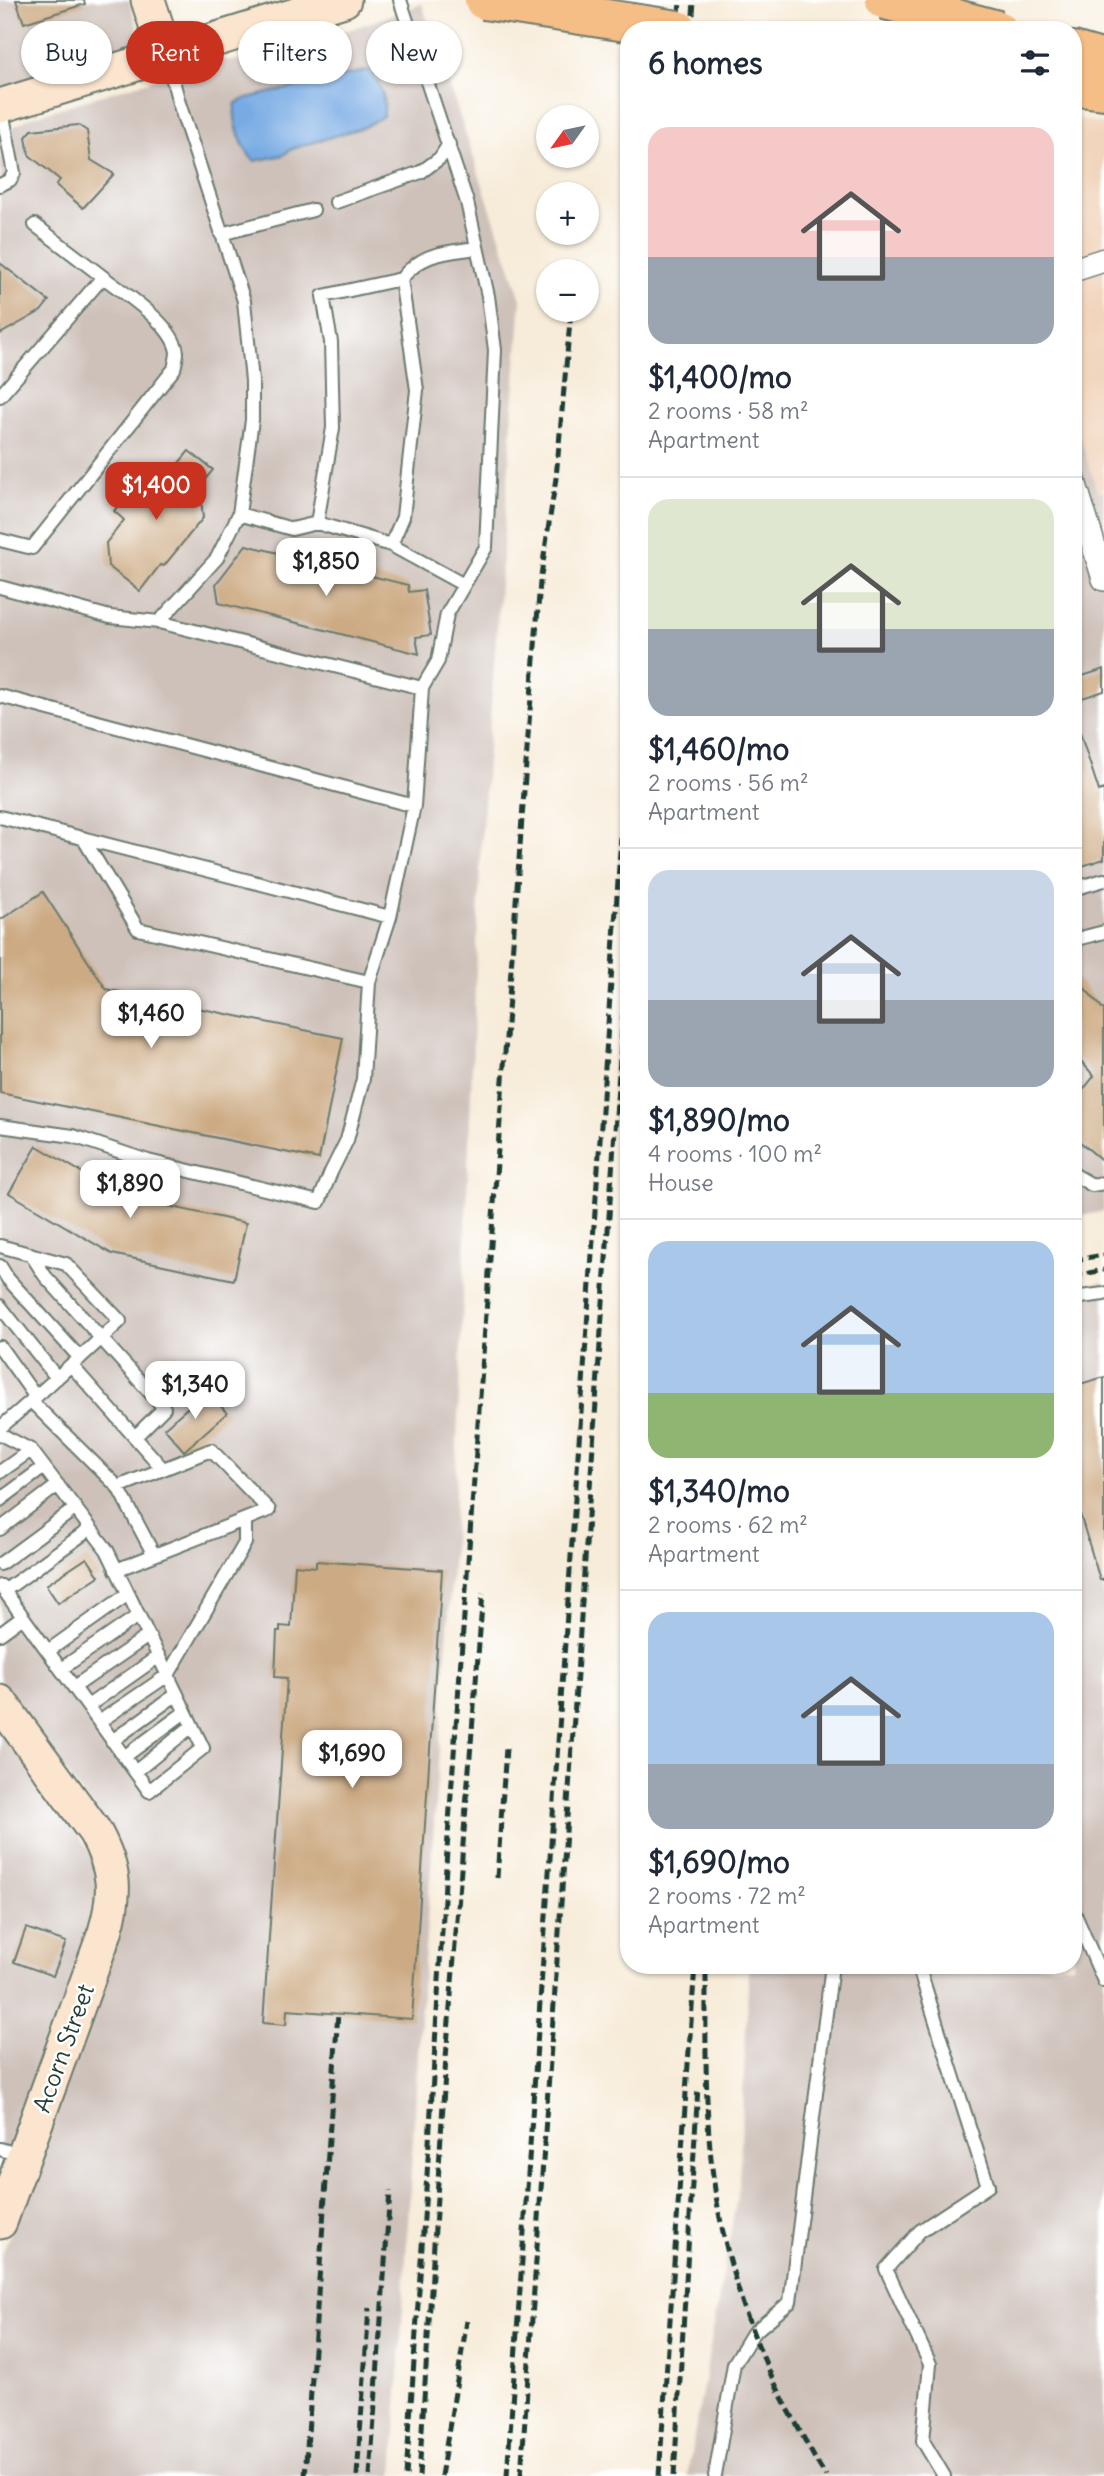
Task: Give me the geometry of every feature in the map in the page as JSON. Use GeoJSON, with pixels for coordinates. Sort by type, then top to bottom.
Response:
{"type":"FeatureCollection","features":[{"type":"Feature","properties":{"kind":"highway"},"geometry":{"type":"LineString","coordinates":[[484,0],[620,22]]}},
{"type":"Feature","properties":{"kind":"highway"},"geometry":{"type":"LineString","coordinates":[[885,0],[964,21]]}},
{"type":"Feature","properties":{"kind":"highway"},"geometry":{"type":"LineString","coordinates":[[1082,54],[1104,60]]}},
{"type":"Feature","properties":{"kind":"highway"},"geometry":{"type":"LineString","coordinates":[[1082,87],[1104,90]]}},
{"type":"Feature","properties":{"kind":"street"},"geometry":{"type":"LineString","coordinates":[[148,0],[155,21]]}},
{"type":"Feature","properties":{"kind":"street"},"geometry":{"type":"LineString","coordinates":[[224,37],[344,0]]}},
{"type":"Feature","properties":{"kind":"street"},"geometry":{"type":"LineString","coordinates":[[923,0],[930,21]]}},
{"type":"Feature","properties":{"kind":"street"},"geometry":{"type":"LineString","coordinates":[[0,106],[126,67]]}},
{"type":"Feature","properties":{"kind":"street"},"geometry":{"type":"LineString","coordinates":[[1082,267],[1104,260]]}},
{"type":"Feature","properties":{"kind":"street"},"geometry":{"type":"LineString","coordinates":[[1087,516],[1104,579]]}},
{"type":"Feature","properties":{"kind":"street","name":"Acorn Street"},"geometry":{"type":"LineString","coordinates":[[0,1702],[95,1832],[106,1853],[114,1891],[112,1910],[105,1932],[12,2153],[0,2222]]}},
{"type":"Feature","properties":{"kind":"lane"},"geometry":{"type":"LineString","coordinates":[[0,1126],[73,1136],[148,1161],[320,1202],[347,1140],[363,1079],[369,982],[390,918],[414,806],[422,688],[438,661],[447,614],[486,547],[495,350],[488,296],[467,202],[400,0]]}},
{"type":"Feature","properties":{"kind":"lane"},"geometry":{"type":"LineString","coordinates":[[159,622],[217,558],[239,514],[252,420],[253,381],[244,301],[174,84]]}},
{"type":"Feature","properties":{"kind":"lane"},"geometry":{"type":"LineString","coordinates":[[0,106],[14,173],[10,180],[0,185]]}},
{"type":"Feature","properties":{"kind":"lane"},"geometry":{"type":"LineString","coordinates":[[337,202],[422,172],[440,158],[449,144]]}},
{"type":"Feature","properties":{"kind":"lane"},"geometry":{"type":"LineString","coordinates":[[221,234],[313,210]]}},
{"type":"Feature","properties":{"kind":"lane"},"geometry":{"type":"LineString","coordinates":[[0,540],[32,548],[174,369],[177,354],[173,342],[160,323],[34,225]]}},
{"type":"Feature","properties":{"kind":"lane"},"geometry":{"type":"LineString","coordinates":[[317,523],[333,428],[331,342],[323,296],[401,279],[418,261],[427,257],[477,248]]}},
{"type":"Feature","properties":{"kind":"lane"},"geometry":{"type":"LineString","coordinates":[[0,397],[103,277]]}},
{"type":"Feature","properties":{"kind":"lane"},"geometry":{"type":"LineString","coordinates":[[391,545],[403,517],[417,390],[401,279]]}},
{"type":"Feature","properties":{"kind":"lane"},"geometry":{"type":"LineString","coordinates":[[239,514],[292,528],[317,523],[391,545],[464,585]]}},
{"type":"Feature","properties":{"kind":"lane"},"geometry":{"type":"LineString","coordinates":[[0,587],[110,617],[159,622],[422,688]]}},
{"type":"Feature","properties":{"kind":"lane"},"geometry":{"type":"LineString","coordinates":[[0,696],[414,806]]}},
{"type":"Feature","properties":{"kind":"lane"},"geometry":{"type":"LineString","coordinates":[[0,817],[390,918]]}},
{"type":"Feature","properties":{"kind":"lane"},"geometry":{"type":"LineString","coordinates":[[83,838],[138,929],[369,982]]}},
{"type":"Feature","properties":{"kind":"lane"},"geometry":{"type":"LineString","coordinates":[[1082,886],[1104,880]]}},
{"type":"Feature","properties":{"kind":"lane"},"geometry":{"type":"LineString","coordinates":[[1082,938],[1104,932]]}},
{"type":"Feature","properties":{"kind":"lane"},"geometry":{"type":"LineString","coordinates":[[1082,1179],[1092,1185],[1104,1183]]}},
{"type":"Feature","properties":{"kind":"lane"},"geometry":{"type":"LineString","coordinates":[[0,1246],[66,1264],[120,1321],[0,1428]]}},
{"type":"Feature","properties":{"kind":"lane"},"geometry":{"type":"LineString","coordinates":[[31,1254],[45,1276],[164,1408],[135,1437]]}},
{"type":"Feature","properties":{"kind":"lane"},"geometry":{"type":"LineString","coordinates":[[0,1266],[163,1469]]}},
{"type":"Feature","properties":{"kind":"lane"},"geometry":{"type":"LineString","coordinates":[[1082,1297],[1104,1294]]}},
{"type":"Feature","properties":{"kind":"lane"},"geometry":{"type":"LineString","coordinates":[[0,1306],[57,1378]]}},
{"type":"Feature","properties":{"kind":"lane"},"geometry":{"type":"LineString","coordinates":[[0,1347],[33,1399],[118,1486],[154,1555]]}},
{"type":"Feature","properties":{"kind":"lane"},"geometry":{"type":"LineString","coordinates":[[0,1434],[31,1450],[107,1550],[203,1748],[149,1791],[2,1588],[90,1528]]}},
{"type":"Feature","properties":{"kind":"lane"},"geometry":{"type":"LineString","coordinates":[[0,1472],[31,1450]]}},
{"type":"Feature","properties":{"kind":"lane"},"geometry":{"type":"LineString","coordinates":[[116,1570],[269,1510],[211,1450],[118,1486]]}},
{"type":"Feature","properties":{"kind":"lane"},"geometry":{"type":"LineString","coordinates":[[0,1500],[44,1467]]}},
{"type":"Feature","properties":{"kind":"lane"},"geometry":{"type":"LineString","coordinates":[[0,1529],[58,1485]]}},
{"type":"Feature","properties":{"kind":"lane"},"geometry":{"type":"LineString","coordinates":[[0,1563],[75,1508]]}},
{"type":"Feature","properties":{"kind":"lane"},"geometry":{"type":"LineString","coordinates":[[99,1722],[167,1675],[245,1543],[245,1520]]}},
{"type":"Feature","properties":{"kind":"lane"},"geometry":{"type":"LineString","coordinates":[[48,1651],[128,1594]]}},
{"type":"Feature","properties":{"kind":"lane"},"geometry":{"type":"LineString","coordinates":[[61,1669],[139,1615]]}},
{"type":"Feature","properties":{"kind":"lane"},"geometry":{"type":"LineString","coordinates":[[0,1634],[23,1617]]}},
{"type":"Feature","properties":{"kind":"lane"},"geometry":{"type":"LineString","coordinates":[[74,1687],[148,1636]]}},
{"type":"Feature","properties":{"kind":"lane"},"geometry":{"type":"LineString","coordinates":[[88,1706],[159,1656]]}},
{"type":"Feature","properties":{"kind":"lane"},"geometry":{"type":"LineString","coordinates":[[112,1741],[177,1694]]}},
{"type":"Feature","properties":{"kind":"lane"},"geometry":{"type":"LineString","coordinates":[[124,1757],[185,1712]]}},
{"type":"Feature","properties":{"kind":"lane"},"geometry":{"type":"LineString","coordinates":[[135,1772],[192,1726]]}},
{"type":"Feature","properties":{"kind":"lane"},"geometry":{"type":"LineString","coordinates":[[1082,1931],[1104,1982]]}},
{"type":"Feature","properties":{"kind":"lane"},"geometry":{"type":"LineString","coordinates":[[715,2476],[734,2364],[753,2333],[790,2302],[831,1974]]}},
{"type":"Feature","properties":{"kind":"lane"},"geometry":{"type":"LineString","coordinates":[[921,1974],[988,2186],[920,2231],[886,2269],[930,2364],[923,2441],[944,2476]]}},
{"type":"Feature","properties":{"kind":"shaded area"},"geometry":{"type":"Polygon","coordinates":[[[0,0],[129,0],[135,21],[126,21],[126,50],[112,54],[112,21],[21,21],[21,83],[0,90],[0,0]]]}},
{"type":"Feature","properties":{"kind":"shaded area"},"geometry":{"type":"Polygon","coordinates":[[[422,4],[428,21],[374,21],[422,4]]]}},
{"type":"Feature","properties":{"kind":"shaded area"},"geometry":{"type":"Polygon","coordinates":[[[366,24],[366,84],[449,84],[521,299],[481,844],[452,1568],[420,2020],[393,2476],[0,2476],[0,2261],[119,1930],[107,1829],[0,1680],[0,135],[31,117],[139,84],[224,84],[224,60],[238,60],[238,84],[352,84],[352,29],[366,24]]]}},
{"type":"Feature","properties":{"kind":"shaded area"},"geometry":{"type":"Polygon","coordinates":[[[1082,120],[1104,124],[1104,491],[1098,493],[1082,444],[1082,120]]]}},
{"type":"Feature","properties":{"kind":"shaded area"},"geometry":{"type":"Polygon","coordinates":[[[1082,444],[1098,493],[1104,491],[1104,1211],[1082,1216],[1082,444]]]}},
{"type":"Feature","properties":{"kind":"shaded area"},"geometry":{"type":"Polygon","coordinates":[[[1104,1282],[1104,2476],[687,2476],[739,2185],[749,1974],[1082,1974],[1082,1285],[1104,1282]]]}},
{"type":"Feature","properties":{"kind":"shaded area"},"geometry":{"type":"Polygon","coordinates":[[[0,1719],[92,1855],[99,1887],[97,1921],[0,2187],[0,1719]]]}},
{"type":"Feature","properties":{"kind":"water"},"geometry":{"type":"Polygon","coordinates":[[[366,71],[366,84],[378,84],[384,104],[383,116],[364,127],[292,149],[283,155],[255,161],[250,156],[236,125],[236,103],[308,84],[352,84],[352,74],[366,71]]]}},
{"type":"Feature","properties":{"kind":"building"},"geometry":{"type":"Polygon","coordinates":[[[16,0],[84,0],[85,4],[23,21],[16,0]]]}},
{"type":"Feature","properties":{"kind":"building"},"geometry":{"type":"Polygon","coordinates":[[[78,125],[87,131],[91,160],[114,174],[83,208],[56,185],[60,180],[29,155],[26,137],[32,130],[78,125]]]}},
{"type":"Feature","properties":{"kind":"building"},"geometry":{"type":"Polygon","coordinates":[[[0,263],[49,301],[41,311],[0,334],[0,263]]]}},
{"type":"Feature","properties":{"kind":"building"},"geometry":{"type":"Polygon","coordinates":[[[189,451],[213,470],[187,501],[201,499],[203,518],[140,591],[108,566],[106,543],[124,520],[114,511],[143,476],[158,488],[189,451]]]}},
{"type":"Feature","properties":{"kind":"building"},"geometry":{"type":"Polygon","coordinates":[[[246,545],[408,585],[409,592],[424,590],[431,635],[416,637],[419,654],[219,603],[216,584],[246,545]]]}},
{"type":"Feature","properties":{"kind":"building"},"geometry":{"type":"Polygon","coordinates":[[[1104,669],[1104,691],[1082,698],[1082,676],[1104,669]]]}},
{"type":"Feature","properties":{"kind":"building"},"geometry":{"type":"Polygon","coordinates":[[[1082,739],[1099,791],[1104,789],[1104,859],[1082,866],[1082,739]]]}},
{"type":"Feature","properties":{"kind":"building"},"geometry":{"type":"Polygon","coordinates":[[[43,892],[106,989],[343,1038],[319,1159],[0,1093],[0,920],[43,892]]]}},
{"type":"Feature","properties":{"kind":"building"},"geometry":{"type":"Polygon","coordinates":[[[1082,985],[1104,1010],[1104,1162],[1082,1144],[1082,1091],[1094,1076],[1082,1062],[1082,985]]]}},
{"type":"Feature","properties":{"kind":"building"},"geometry":{"type":"Polygon","coordinates":[[[37,1146],[122,1196],[246,1223],[234,1280],[112,1254],[9,1193],[37,1146]]]}},
{"type":"Feature","properties":{"kind":"building"},"geometry":{"type":"Polygon","coordinates":[[[1104,1377],[1104,1580],[1100,1580],[1082,1521],[1082,1383],[1104,1377]]]}},
{"type":"Feature","properties":{"kind":"building"},"geometry":{"type":"Polygon","coordinates":[[[207,1391],[227,1413],[184,1451],[164,1428],[207,1391]]]}},
{"type":"Feature","properties":{"kind":"building"},"geometry":{"type":"Polygon","coordinates":[[[87,1558],[99,1576],[58,1603],[46,1585],[87,1558]]]}},
{"type":"Feature","properties":{"kind":"building"},"geometry":{"type":"Polygon","coordinates":[[[316,1561],[442,1570],[412,2019],[287,2010],[286,2025],[263,2023],[287,1678],[275,1677],[277,1631],[280,1631],[280,1626],[291,1627],[295,1565],[316,1567],[316,1561]]]}},
{"type":"Feature","properties":{"kind":"building"},"geometry":{"type":"Polygon","coordinates":[[[26,1928],[66,1942],[53,1976],[14,1962],[26,1928]]]}},
{"type":"Feature","properties":{"kind":"railway"},"geometry":{"type":"LineString","coordinates":[[679,21],[680,0]]}},
{"type":"Feature","properties":{"kind":"railway"},"geometry":{"type":"LineString","coordinates":[[693,21],[694,0]]}},
{"type":"Feature","properties":{"kind":"railway"},"geometry":{"type":"LineString","coordinates":[[406,2476],[447,1850],[528,736],[540,582],[556,478],[570,322]]}},
{"type":"Feature","properties":{"kind":"railway"},"geometry":{"type":"LineString","coordinates":[[507,2476],[620,852]]}},
{"type":"Feature","properties":{"kind":"railway"},"geometry":{"type":"LineString","coordinates":[[521,2476],[620,1059]]}},
{"type":"Feature","properties":{"kind":"railway"},"geometry":{"type":"LineString","coordinates":[[1082,1259],[1104,1255]]}},
{"type":"Feature","properties":{"kind":"railway"},"geometry":{"type":"LineString","coordinates":[[1082,1274],[1104,1270]]}},
{"type":"Feature","properties":{"kind":"railway"},"geometry":{"type":"LineString","coordinates":[[419,2476],[446,2058],[483,1593]]}},
{"type":"Feature","properties":{"kind":"railway"},"geometry":{"type":"LineString","coordinates":[[497,1878],[506,1748]]}},
{"type":"Feature","properties":{"kind":"railway"},"geometry":{"type":"LineString","coordinates":[[659,2476],[694,1974]]}},
{"type":"Feature","properties":{"kind":"railway"},"geometry":{"type":"LineString","coordinates":[[706,1974],[709,2141],[721,2225],[736,2282],[766,2364],[826,2476]]}},
{"type":"Feature","properties":{"kind":"railway"},"geometry":{"type":"LineString","coordinates":[[305,2476],[338,2013]]}},
{"type":"Feature","properties":{"kind":"railway"},"geometry":{"type":"LineString","coordinates":[[674,2476],[698,2087]]}},
{"type":"Feature","properties":{"kind":"railway"},"geometry":{"type":"LineString","coordinates":[[370,2476],[390,2191]]}},
{"type":"Feature","properties":{"kind":"railway"},"geometry":{"type":"LineString","coordinates":[[357,2476],[369,2308]]}},
{"type":"Feature","properties":{"kind":"railway"},"geometry":{"type":"LineString","coordinates":[[441,2476],[467,2321]]}}]}
